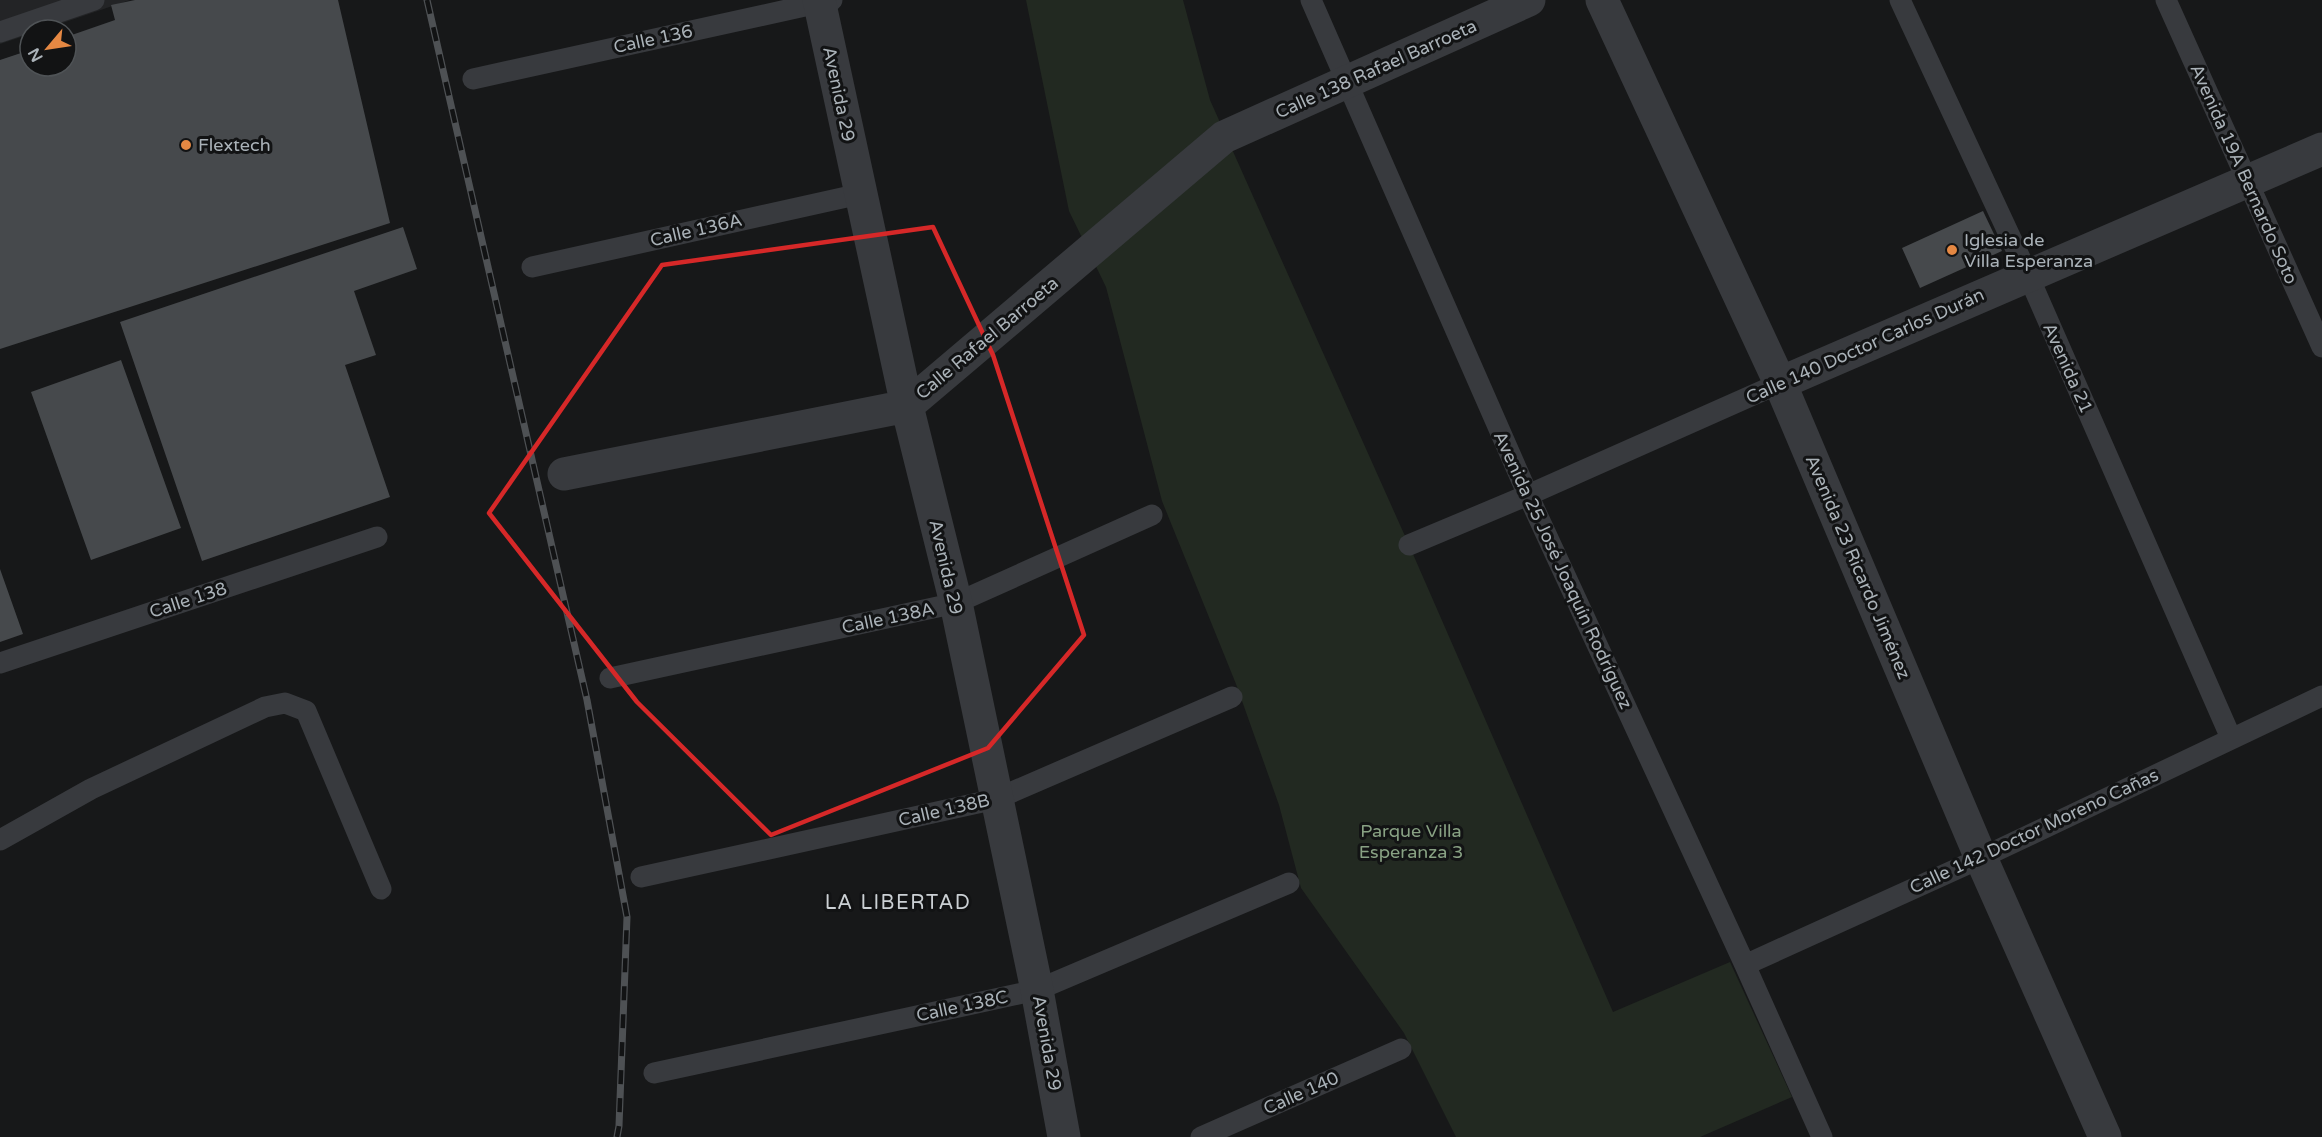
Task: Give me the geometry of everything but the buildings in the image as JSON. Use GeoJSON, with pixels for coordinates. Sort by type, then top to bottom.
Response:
{"type":"FeatureCollection","features":[{"type":"Feature","properties":{"kind":"street","name":"Calle 138 Rafael Barroeta"},"geometry":{"type":"LineString","coordinates":[[1224,137],[1529,0]]}},
{"type":"Feature","properties":{"kind":"street","name":"Avenida 23 Ricardo Jiménez"},"geometry":{"type":"LineString","coordinates":[[1602,0],[1780,383],[1981,858],[2105,1137]]}},
{"type":"Feature","properties":{"kind":"street","name":"Avenida 29"},"geometry":{"type":"LineString","coordinates":[[824,1],[860,194],[907,406],[956,603],[1037,990],[1064,1137]]}},
{"type":"Feature","properties":{"kind":"street","name":"Calle Rafael Barroeta"},"geometry":{"type":"LineString","coordinates":[[564,474],[907,406],[1224,137]]}},
{"type":"Feature","properties":{"kind":"street","name":"Calle 140 Doctor Carlos Durán"},"geometry":{"type":"LineString","coordinates":[[1780,383],[2322,149]]}},
{"type":"Feature","properties":{"kind":"lane"},"geometry":{"type":"LineString","coordinates":[[0,32],[94,0]]}},
{"type":"Feature","properties":{"kind":"lane","name":"Avenida 25 José Joaquín Rodríguez"},"geometry":{"type":"LineString","coordinates":[[1311,0],[1528,495],[1822,1137]]}},
{"type":"Feature","properties":{"kind":"lane","name":"Avenida 21"},"geometry":{"type":"LineString","coordinates":[[1900,0],[2028,275],[2231,738]]}},
{"type":"Feature","properties":{"kind":"lane","name":"Avenida 19A Bernardo Soto"},"geometry":{"type":"LineString","coordinates":[[2166,0],[2322,347]]}},
{"type":"Feature","properties":{"kind":"lane","name":"Calle 136"},"geometry":{"type":"LineString","coordinates":[[473,79],[824,1]]}},
{"type":"Feature","properties":{"kind":"lane","name":"Calle 136A"},"geometry":{"type":"LineString","coordinates":[[532,267],[860,194]]}},
{"type":"Feature","properties":{"kind":"lane","name":"Calle 140 Doctor Carlos Durán"},"geometry":{"type":"LineString","coordinates":[[1408,545],[1528,495],[1780,383]]}},
{"type":"Feature","properties":{"kind":"lane","name":"Calle 138A"},"geometry":{"type":"LineString","coordinates":[[610,678],[956,603],[1152,515]]}},
{"type":"Feature","properties":{"kind":"lane","name":"Calle 138"},"geometry":{"type":"LineString","coordinates":[[0,663],[377,537]]}},
{"type":"Feature","properties":{"kind":"lane","name":"Calle 142 Doctor Moreno Cañas"},"geometry":{"type":"LineString","coordinates":[[1745,965],[1981,858],[2322,696]]}},
{"type":"Feature","properties":{"kind":"lane","name":"Calle 138B"},"geometry":{"type":"LineString","coordinates":[[641,877],[996,799],[1232,697]]}},
{"type":"Feature","properties":{"kind":"lane"},"geometry":{"type":"LineString","coordinates":[[0,840],[91,789],[265,707],[285,703],[306,711],[381,888]]}},
{"type":"Feature","properties":{"kind":"lane","name":"Calle 138C"},"geometry":{"type":"LineString","coordinates":[[654,1073],[1037,990],[1289,883]]}},
{"type":"Feature","properties":{"kind":"lane","name":"Calle 140"},"geometry":{"type":"LineString","coordinates":[[1201,1137],[1401,1049]]}},
{"type":"Feature","properties":{"kind":"highlighted area"},"geometry":{"type":"Polygon","coordinates":[[[933,227],[993,355],[1084,635],[988,748],[771,835],[637,702],[489,513],[662,265],[933,227]]]}},
{"type":"Feature","properties":{"kind":"shaded area"},"geometry":{"type":"Polygon","coordinates":[[[0,0],[130,0],[77,18],[18,18],[18,38],[0,44],[0,0]]]}},
{"type":"Feature","properties":{"kind":"green space","name":"Parque Villa Esperanza 3"},"geometry":{"type":"Polygon","coordinates":[[[1026,0],[1183,0],[1210,100],[1409,545],[1613,1012],[1730,962],[1792,1097],[1700,1137],[1456,1137],[1404,1033],[1301,888],[1279,805],[1236,684],[1162,501],[1106,287],[1069,211],[1026,0]]]}},
{"type":"Feature","properties":{"kind":"railway"},"geometry":{"type":"LineString","coordinates":[[427,0],[587,700],[627,917],[617,1137]]}},
{"type":"Feature","properties":{"kind":"place","name":"Flextech"},"geometry":{"type":"Point","coordinates":[186,145]}},
{"type":"Feature","properties":{"kind":"place","name":"Iglesia de Villa Esperanza"},"geometry":{"type":"Point","coordinates":[1952,250]}},
{"type":"Feature","properties":{"kind":"district","name":"LA LIBERTAD"},"geometry":{"type":"Point","coordinates":[898,903]}}]}
